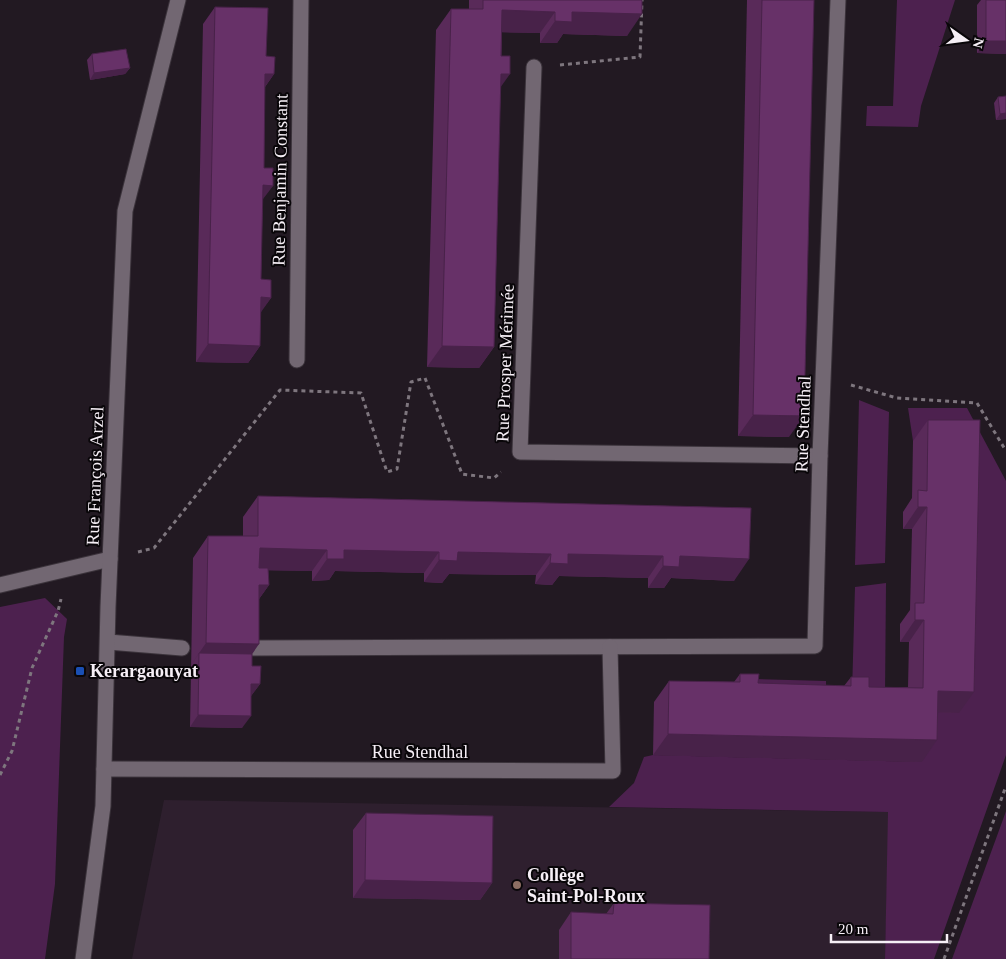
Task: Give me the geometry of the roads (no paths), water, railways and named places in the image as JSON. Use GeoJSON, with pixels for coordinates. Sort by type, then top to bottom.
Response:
{"type":"FeatureCollection","features":[{"type":"Feature","properties":{"kind":"street","name":"Rue François Arzel"},"geometry":{"type":"LineString","coordinates":[[83,959],[103,806],[110,559],[124,210],[178,0]]}},
{"type":"Feature","properties":{"kind":"street","name":"Rue Benjamin Constant"},"geometry":{"type":"LineString","coordinates":[[296,360],[301,0]]}},
{"type":"Feature","properties":{"kind":"street","name":"Rue Stendhal"},"geometry":{"type":"LineString","coordinates":[[249,648],[815,646],[820,456],[838,0]]}},
{"type":"Feature","properties":{"kind":"street","name":"Rue Prosper Mérimée"},"geometry":{"type":"LineString","coordinates":[[534,67],[520,452],[820,456]]}},
{"type":"Feature","properties":{"kind":"street"},"geometry":{"type":"LineString","coordinates":[[0,585],[110,559]]}},
{"type":"Feature","properties":{"kind":"street"},"geometry":{"type":"LineString","coordinates":[[108,642],[182,648]]}},
{"type":"Feature","properties":{"kind":"street","name":"Rue Stendhal"},"geometry":{"type":"LineString","coordinates":[[104,769],[613,772],[610,647]]}},
{"type":"Feature","properties":{"kind":"place","name":"Kerargaouyat"},"geometry":{"type":"Point","coordinates":[80,671]}},
{"type":"Feature","properties":{"kind":"place","name":"Collège Saint-Pol-Roux"},"geometry":{"type":"Point","coordinates":[517,885]}}]}
